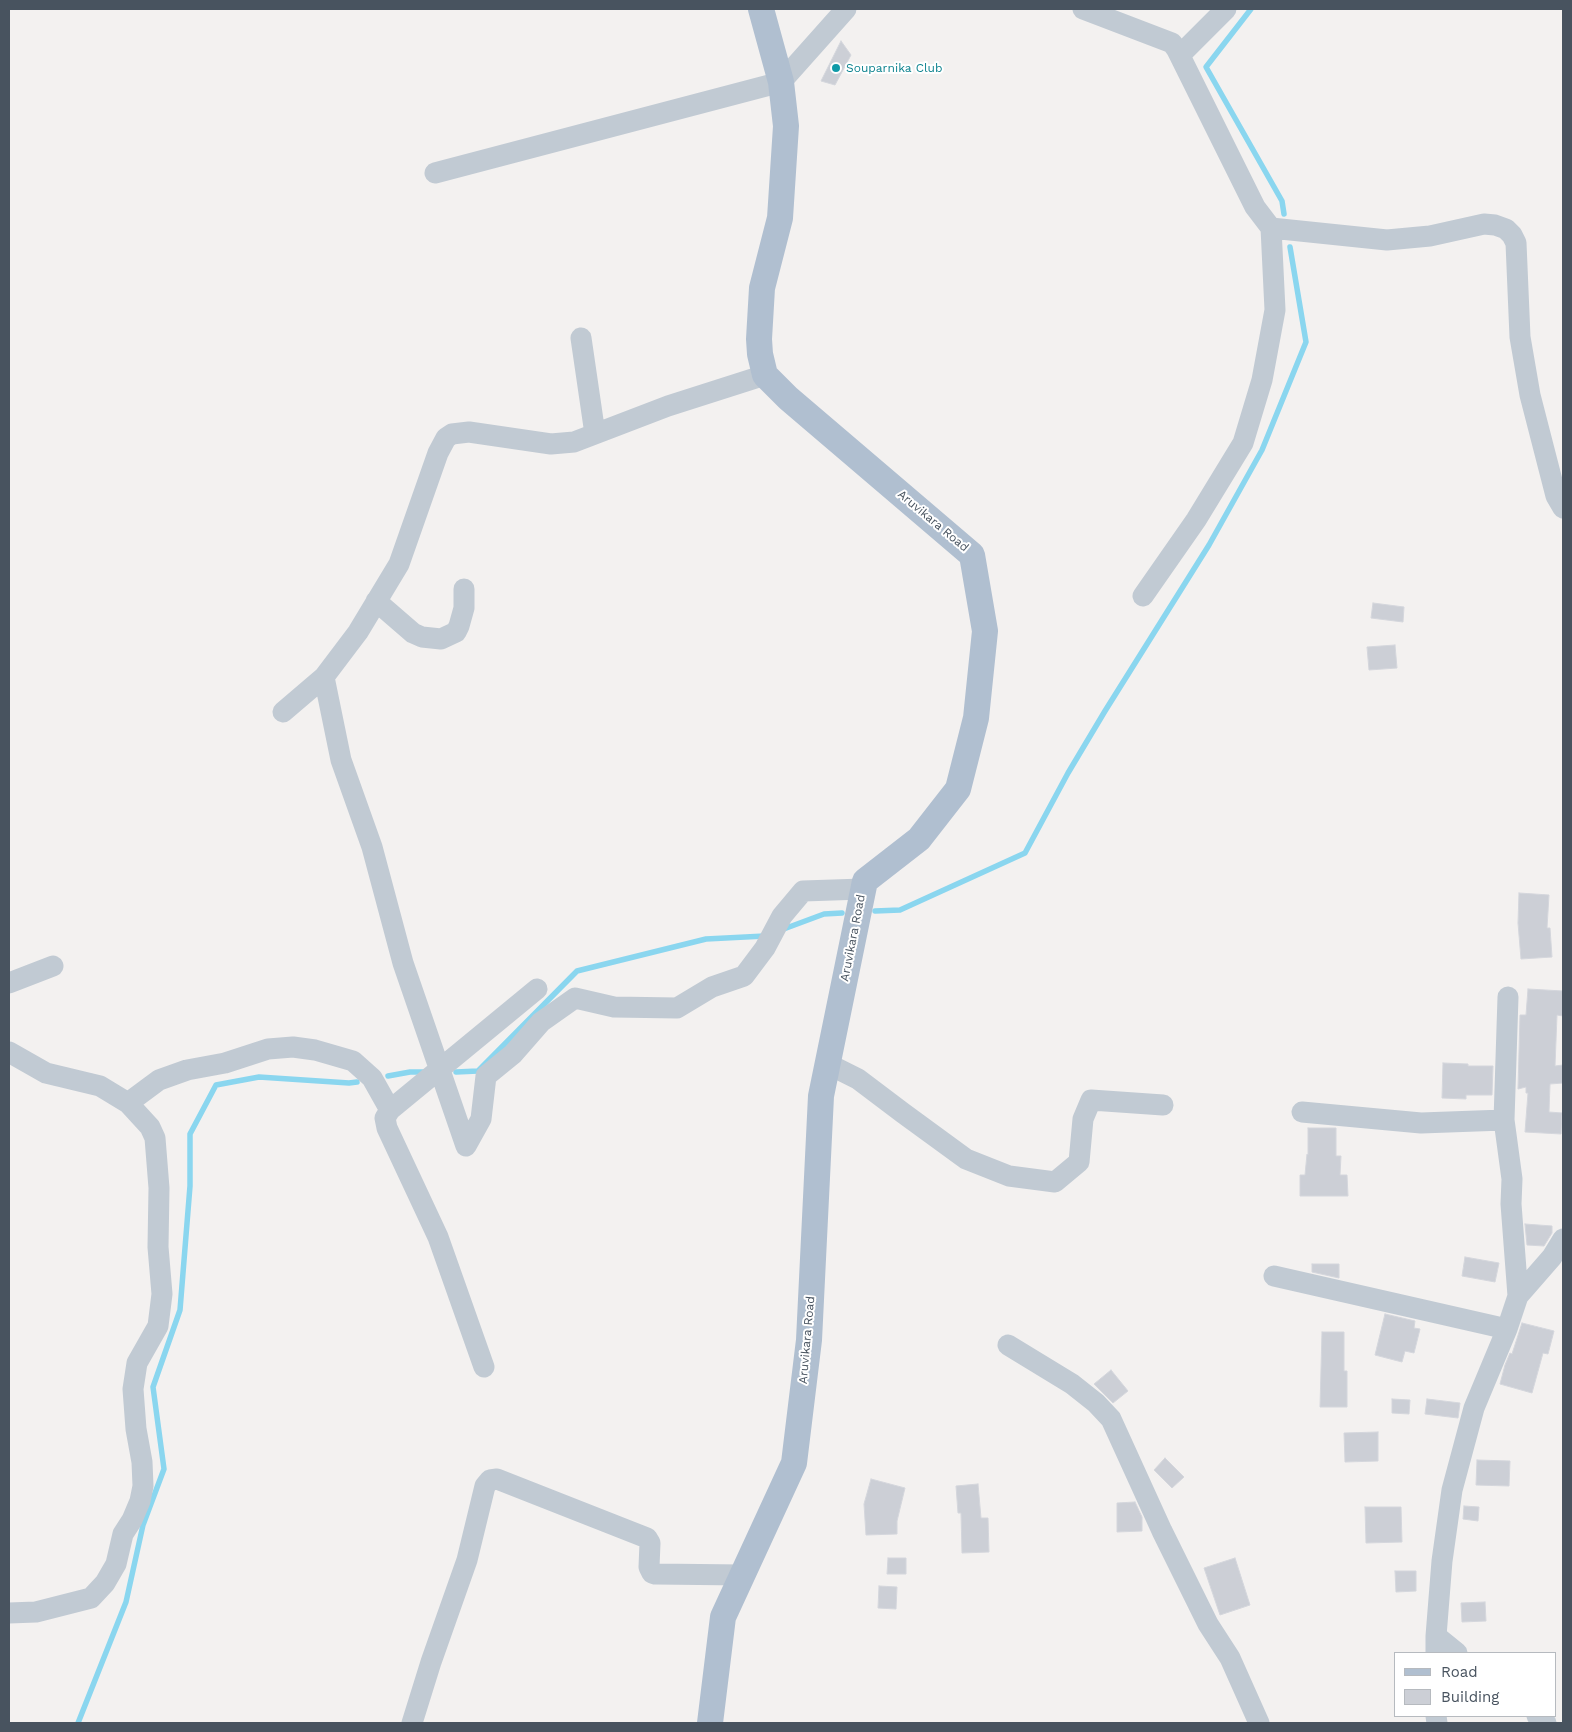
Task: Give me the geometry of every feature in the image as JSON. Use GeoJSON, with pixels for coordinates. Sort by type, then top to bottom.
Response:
{"type":"FeatureCollection","features":[{"type":"Feature","properties":{"kind":"main road"},"geometry":{"type":"LineString","coordinates":[[761,9],[780,82],[786,126],[780,218],[762,288],[759,346],[765,376]]}},
{"type":"Feature","properties":{"kind":"main road","name":"Aruvikara Road"},"geometry":{"type":"LineString","coordinates":[[710,1723],[723,1617],[794,1463],[809,1340],[821,1096],[865,881],[919,838],[958,789],[976,718],[985,631],[972,555],[788,398],[765,376]]}},
{"type":"Feature","properties":{"kind":"street"},"geometry":{"type":"LineString","coordinates":[[435,174],[780,82],[846,9]]}},
{"type":"Feature","properties":{"kind":"street"},"geometry":{"type":"LineString","coordinates":[[1083,9],[1172,43],[1255,206],[1271,228],[1275,310],[1262,380],[1242,443],[1196,520],[1143,596]]}},
{"type":"Feature","properties":{"kind":"street"},"geometry":{"type":"LineString","coordinates":[[1180,56],[1226,9]]}},
{"type":"Feature","properties":{"kind":"street"},"geometry":{"type":"LineString","coordinates":[[1271,228],[1387,240],[1430,236],[1484,224],[1495,225],[1506,229],[1512,234],[1516,243],[1520,337],[1530,395],[1556,496],[1563,508]]}},
{"type":"Feature","properties":{"kind":"street"},"geometry":{"type":"LineString","coordinates":[[581,338],[595,434]]}},
{"type":"Feature","properties":{"kind":"street"},"geometry":{"type":"LineString","coordinates":[[283,712],[324,677],[358,632],[399,564],[438,453],[446,438],[452,434],[469,432],[551,444],[574,442],[668,406],[765,376]]}},
{"type":"Feature","properties":{"kind":"street"},"geometry":{"type":"LineString","coordinates":[[376,602],[413,634],[441,639],[456,632],[459,626],[464,608],[464,588]]}},
{"type":"Feature","properties":{"kind":"street"},"geometry":{"type":"LineString","coordinates":[[324,677],[341,760],[372,846],[403,963],[466,1146],[481,1119],[486,1076],[513,1054],[541,1022],[575,998],[614,1007],[677,1008],[712,987],[744,976],[766,948],[782,916],[802,892],[863,889]]}},
{"type":"Feature","properties":{"kind":"street"},"geometry":{"type":"LineString","coordinates":[[9,983],[53,966]]}},
{"type":"Feature","properties":{"kind":"street"},"geometry":{"type":"LineString","coordinates":[[484,1368],[438,1236],[385,1123],[385,1118],[390,1110],[537,989]]}},
{"type":"Feature","properties":{"kind":"street"},"geometry":{"type":"LineString","coordinates":[[1508,997],[1504,1120],[1512,1179],[1511,1204],[1518,1296]]}},
{"type":"Feature","properties":{"kind":"street"},"geometry":{"type":"LineString","coordinates":[[128,1103],[159,1080],[187,1070],[225,1063],[268,1049],[293,1047],[315,1050],[353,1061],[372,1078],[390,1110]]}},
{"type":"Feature","properties":{"kind":"street"},"geometry":{"type":"LineString","coordinates":[[9,1052],[46,1073],[100,1086],[128,1103],[150,1127],[155,1138],[159,1188],[158,1247],[162,1294],[158,1326],[137,1363],[133,1389],[143,1486],[140,1501],[132,1520],[123,1534],[116,1564],[105,1583],[91,1598],[36,1612],[9,1613]]}},
{"type":"Feature","properties":{"kind":"street"},"geometry":{"type":"LineString","coordinates":[[828,1064],[858,1079],[966,1159],[1009,1176],[1055,1182],[1079,1162],[1083,1120],[1091,1100],[1163,1105]]}},
{"type":"Feature","properties":{"kind":"street"},"geometry":{"type":"LineString","coordinates":[[1302,1112],[1420,1123],[1504,1120]]}},
{"type":"Feature","properties":{"kind":"street"},"geometry":{"type":"LineString","coordinates":[[1454,1652],[1436,1645],[1442,1561],[1452,1490],[1474,1408],[1507,1329],[1518,1296],[1552,1256],[1563,1238]]}},
{"type":"Feature","properties":{"kind":"street"},"geometry":{"type":"LineString","coordinates":[[1274,1276],[1507,1329]]}},
{"type":"Feature","properties":{"kind":"street"},"geometry":{"type":"LineString","coordinates":[[1008,1345],[1072,1384],[1096,1403],[1111,1419],[1162,1531],[1208,1624],[1230,1658],[1259,1723]]}},
{"type":"Feature","properties":{"kind":"street"},"geometry":{"type":"LineString","coordinates":[[412,1723],[467,1560],[485,1486],[490,1480],[496,1479],[647,1538],[650,1543],[649,1567],[652,1573],[743,1575]]}},
{"type":"Feature","properties":{"kind":"building","name":"Souparnika Club"},"geometry":{"type":"Polygon","coordinates":[[[841,41],[851,55],[835,85],[821,81],[841,41]]]}},
{"type":"Feature","properties":{"kind":"building"},"geometry":{"type":"Polygon","coordinates":[[[1373,603],[1404,607],[1403,622],[1371,618],[1373,603]]]}},
{"type":"Feature","properties":{"kind":"building"},"geometry":{"type":"Polygon","coordinates":[[[1395,645],[1397,668],[1369,670],[1367,647],[1395,645]]]}},
{"type":"Feature","properties":{"kind":"building"},"geometry":{"type":"Polygon","coordinates":[[[1519,893],[1549,895],[1547,928],[1550,928],[1552,957],[1521,959],[1518,923],[1519,893]]]}},
{"type":"Feature","properties":{"kind":"building"},"geometry":{"type":"Polygon","coordinates":[[[1528,989],[1563,991],[1563,1016],[1557,1015],[1555,1066],[1563,1065],[1563,1083],[1550,1084],[1549,1112],[1562,1113],[1561,1134],[1525,1132],[1528,1093],[1526,1093],[1526,1087],[1518,1089],[1520,1015],[1526,1015],[1528,989]]]}},
{"type":"Feature","properties":{"kind":"building"},"geometry":{"type":"Polygon","coordinates":[[[1443,1063],[1493,1066],[1492,1095],[1466,1095],[1466,1099],[1442,1098],[1443,1063]]]}},
{"type":"Feature","properties":{"kind":"building"},"geometry":{"type":"Polygon","coordinates":[[[1308,1128],[1336,1128],[1336,1156],[1341,1156],[1340,1175],[1347,1175],[1348,1196],[1300,1196],[1300,1175],[1305,1175],[1308,1155],[1308,1128]]]}},
{"type":"Feature","properties":{"kind":"building"},"geometry":{"type":"Polygon","coordinates":[[[1525,1224],[1552,1226],[1552,1233],[1544,1246],[1527,1245],[1525,1224]]]}},
{"type":"Feature","properties":{"kind":"building"},"geometry":{"type":"Polygon","coordinates":[[[1465,1257],[1499,1263],[1495,1282],[1462,1276],[1465,1257]]]}},
{"type":"Feature","properties":{"kind":"building"},"geometry":{"type":"Polygon","coordinates":[[[1312,1264],[1339,1264],[1339,1278],[1312,1272],[1312,1264]]]}},
{"type":"Feature","properties":{"kind":"building"},"geometry":{"type":"Polygon","coordinates":[[[1385,1314],[1415,1321],[1414,1328],[1420,1329],[1414,1353],[1405,1351],[1402,1362],[1375,1355],[1385,1314]]]}},
{"type":"Feature","properties":{"kind":"building"},"geometry":{"type":"Polygon","coordinates":[[[1522,1323],[1554,1331],[1548,1354],[1543,1353],[1532,1393],[1500,1384],[1505,1365],[1510,1353],[1512,1354],[1522,1323]]]}},
{"type":"Feature","properties":{"kind":"building"},"geometry":{"type":"Polygon","coordinates":[[[1322,1332],[1344,1332],[1344,1371],[1347,1371],[1347,1407],[1320,1407],[1322,1332]]]}},
{"type":"Feature","properties":{"kind":"building"},"geometry":{"type":"Polygon","coordinates":[[[1111,1370],[1128,1391],[1113,1403],[1094,1384],[1111,1370]]]}},
{"type":"Feature","properties":{"kind":"building"},"geometry":{"type":"Polygon","coordinates":[[[1392,1399],[1410,1400],[1409,1414],[1392,1413],[1392,1399]]]}},
{"type":"Feature","properties":{"kind":"building"},"geometry":{"type":"Polygon","coordinates":[[[1427,1399],[1460,1403],[1458,1418],[1425,1414],[1427,1399]]]}},
{"type":"Feature","properties":{"kind":"building"},"geometry":{"type":"Polygon","coordinates":[[[1378,1432],[1378,1461],[1345,1462],[1344,1433],[1378,1432]]]}},
{"type":"Feature","properties":{"kind":"building"},"geometry":{"type":"Polygon","coordinates":[[[1165,1458],[1184,1477],[1172,1488],[1154,1470],[1165,1458]]]}},
{"type":"Feature","properties":{"kind":"building"},"geometry":{"type":"Polygon","coordinates":[[[1477,1460],[1510,1461],[1509,1486],[1476,1485],[1477,1460]]]}},
{"type":"Feature","properties":{"kind":"building"},"geometry":{"type":"Polygon","coordinates":[[[871,1479],[905,1488],[897,1521],[897,1534],[866,1535],[864,1504],[871,1479]]]}},
{"type":"Feature","properties":{"kind":"building"},"geometry":{"type":"Polygon","coordinates":[[[978,1484],[981,1518],[988,1518],[989,1552],[962,1553],[961,1513],[958,1513],[956,1486],[978,1484]]]}},
{"type":"Feature","properties":{"kind":"building"},"geometry":{"type":"Polygon","coordinates":[[[1135,1502],[1142,1517],[1142,1531],[1117,1532],[1117,1503],[1135,1502]]]}},
{"type":"Feature","properties":{"kind":"building"},"geometry":{"type":"Polygon","coordinates":[[[1464,1506],[1479,1507],[1478,1521],[1463,1519],[1464,1506]]]}},
{"type":"Feature","properties":{"kind":"building"},"geometry":{"type":"Polygon","coordinates":[[[1365,1507],[1401,1507],[1402,1542],[1366,1543],[1365,1507]]]}},
{"type":"Feature","properties":{"kind":"building"},"geometry":{"type":"Polygon","coordinates":[[[888,1558],[906,1558],[906,1574],[887,1574],[888,1558]]]}},
{"type":"Feature","properties":{"kind":"building"},"geometry":{"type":"Polygon","coordinates":[[[1235,1558],[1250,1605],[1220,1615],[1204,1568],[1235,1558]]]}},
{"type":"Feature","properties":{"kind":"building"},"geometry":{"type":"Polygon","coordinates":[[[1395,1571],[1416,1571],[1416,1591],[1396,1592],[1395,1571]]]}},
{"type":"Feature","properties":{"kind":"building"},"geometry":{"type":"Polygon","coordinates":[[[879,1586],[897,1587],[896,1609],[878,1608],[879,1586]]]}},
{"type":"Feature","properties":{"kind":"building"},"geometry":{"type":"Polygon","coordinates":[[[1485,1602],[1486,1621],[1462,1622],[1461,1603],[1485,1602]]]}},
{"type":"Feature","properties":{"kind":"waterway"},"geometry":{"type":"LineString","coordinates":[[1251,9],[1206,67],[1282,201],[1284,214]]}},
{"type":"Feature","properties":{"kind":"waterway"},"geometry":{"type":"LineString","coordinates":[[875,911],[900,910],[1025,853],[1068,773],[1209,545],[1262,450],[1306,342],[1290,247]]}},
{"type":"Feature","properties":{"kind":"waterway"},"geometry":{"type":"LineString","coordinates":[[781,930],[824,914],[842,913]]}},
{"type":"Feature","properties":{"kind":"waterway"},"geometry":{"type":"LineString","coordinates":[[456,1072],[478,1071],[577,971],[706,939],[765,936]]}},
{"type":"Feature","properties":{"kind":"waterway"},"geometry":{"type":"LineString","coordinates":[[388,1076],[410,1072],[425,1072]]}},
{"type":"Feature","properties":{"kind":"waterway"},"geometry":{"type":"LineString","coordinates":[[78,1723],[126,1602],[143,1525],[164,1469],[153,1387],[180,1310],[190,1186],[190,1134],[216,1085],[259,1077],[357,1082]]}},
{"type":"Feature","properties":{"kind":"place","name":"Souparnika Club"},"geometry":{"type":"Point","coordinates":[836,68]}}]}
